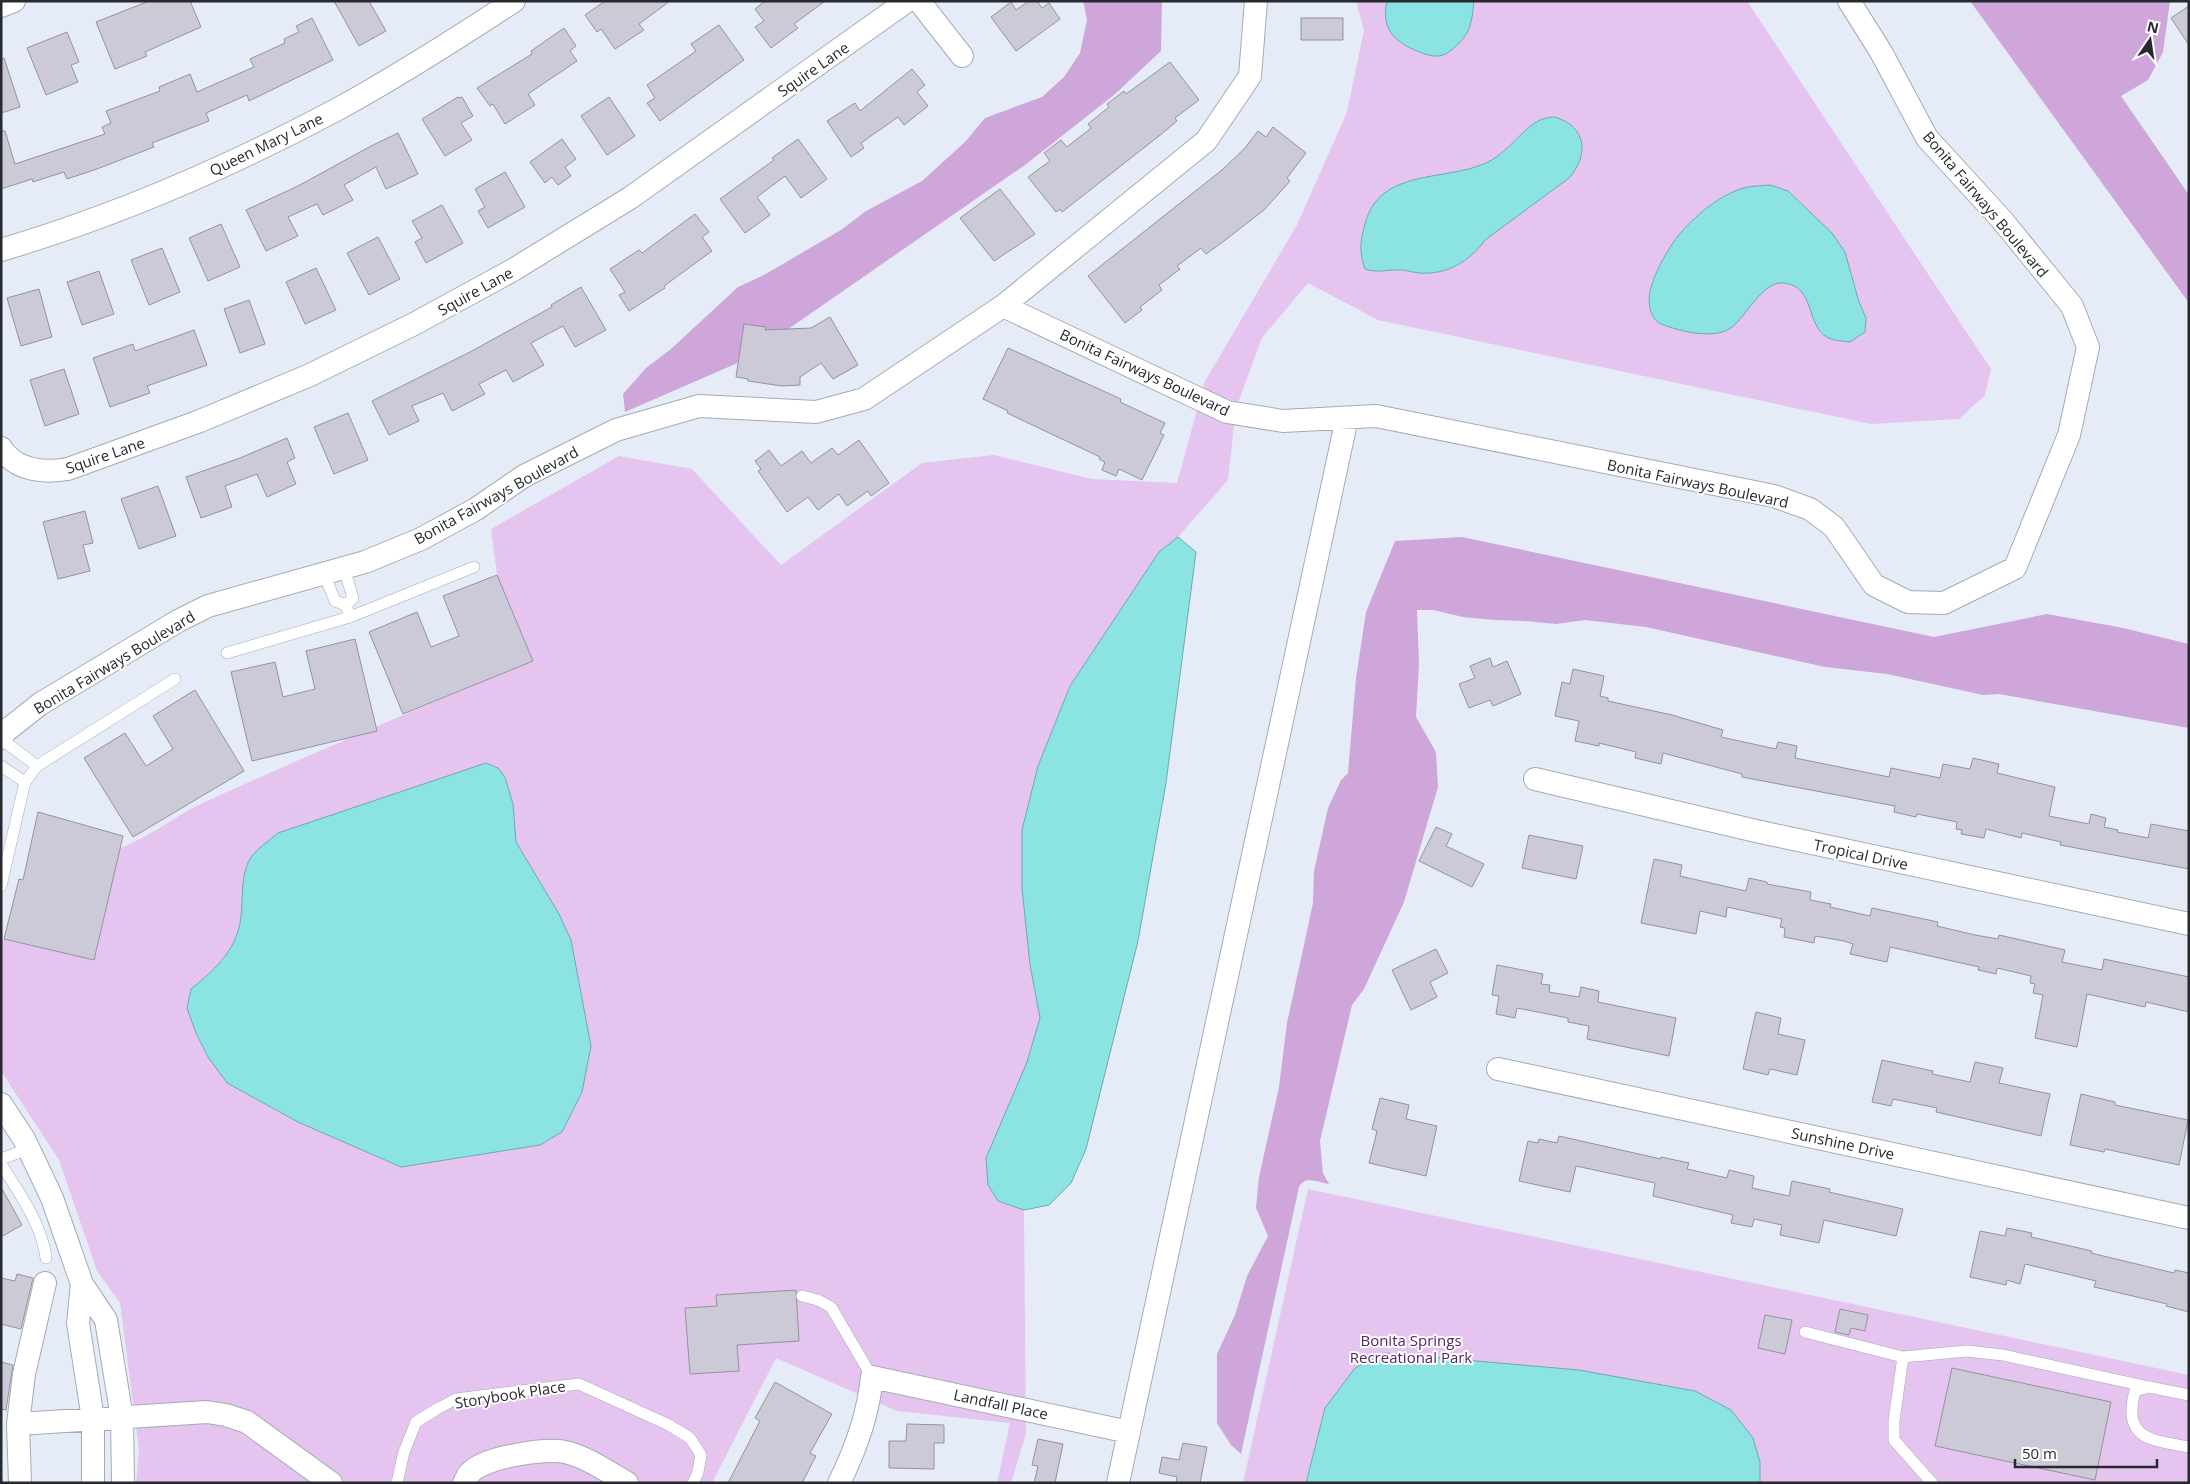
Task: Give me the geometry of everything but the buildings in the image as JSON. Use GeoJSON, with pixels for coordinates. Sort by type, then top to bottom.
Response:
{"type":"FeatureCollection","features":[{"type":"Feature","properties":{"kind":"street"},"geometry":{"type":"LineString","coordinates":[[1,6],[14,1]]}},
{"type":"Feature","properties":{"kind":"street","name":"Queen Mary Lane"},"geometry":{"type":"LineString","coordinates":[[1,250],[133,204],[233,161],[336,110],[438,51],[514,1]]}},
{"type":"Feature","properties":{"kind":"street","name":"Squire Lane"},"geometry":{"type":"LineString","coordinates":[[1,448],[6,456],[26,468],[48,472],[68,469],[200,421],[310,375],[414,324],[513,270],[630,198],[907,1]]}},
{"type":"Feature","properties":{"kind":"street"},"geometry":{"type":"LineString","coordinates":[[919,1],[962,56]]}},
{"type":"Feature","properties":{"kind":"street","name":"Bonita Fairways Boulevard"},"geometry":{"type":"LineString","coordinates":[[1,738],[6,730],[40,704],[178,621],[208,606],[365,562],[420,539],[476,509],[524,476],[616,430],[699,406],[816,412],[864,399],[1003,306],[1206,141],[1250,76],[1256,1]]}},
{"type":"Feature","properties":{"kind":"street","name":"Bonita Fairways Boulevard"},"geometry":{"type":"LineString","coordinates":[[1003,306],[1227,412],[1283,421],[1376,416],[1774,496],[1810,509],[1834,527],[1874,585],[1908,602],[1944,603],[2015,568],[2069,435],[2088,347],[2072,306],[2002,220],[1927,138],[1881,52],[1849,1]]}},
{"type":"Feature","properties":{"kind":"street"},"geometry":{"type":"LineString","coordinates":[[1118,1483],[1347,418]]}},
{"type":"Feature","properties":{"kind":"street","name":"Tropical Drive"},"geometry":{"type":"LineString","coordinates":[[1535,779],[1756,831],[2189,924]]}},
{"type":"Feature","properties":{"kind":"street","name":"Sunshine Drive"},"geometry":{"type":"LineString","coordinates":[[1498,1069],[2189,1218]]}},
{"type":"Feature","properties":{"kind":"street"},"geometry":{"type":"LineString","coordinates":[[1,1104],[28,1149],[52,1198],[82,1284],[106,1320],[122,1418],[123,1483]]}},
{"type":"Feature","properties":{"kind":"street"},"geometry":{"type":"LineString","coordinates":[[20,1483],[18,1424],[24,1374],[44,1282]]}},
{"type":"Feature","properties":{"kind":"street"},"geometry":{"type":"LineString","coordinates":[[82,1284],[78,1323],[93,1419],[93,1483]]}},
{"type":"Feature","properties":{"kind":"street"},"geometry":{"type":"LineString","coordinates":[[839,1483],[858,1442],[870,1400],[872,1377]]}},
{"type":"Feature","properties":{"kind":"street","name":"Landfall Place"},"geometry":{"type":"LineString","coordinates":[[872,1377],[1129,1432]]}},
{"type":"Feature","properties":{"kind":"street"},"geometry":{"type":"LineString","coordinates":[[18,1424],[207,1412],[226,1415],[247,1422],[331,1483]]}},
{"type":"Feature","properties":{"kind":"street"},"geometry":{"type":"LineString","coordinates":[[464,1483],[470,1472],[484,1464],[508,1456],[540,1452],[564,1452],[582,1458],[627,1483]]}},
{"type":"Feature","properties":{"kind":"lane"},"geometry":{"type":"LineString","coordinates":[[227,653],[350,616],[474,567]]}},
{"type":"Feature","properties":{"kind":"lane"},"geometry":{"type":"LineString","coordinates":[[334,570],[335,601],[346,605]]}},
{"type":"Feature","properties":{"kind":"lane"},"geometry":{"type":"LineString","coordinates":[[334,570],[353,598],[346,605]]}},
{"type":"Feature","properties":{"kind":"lane"},"geometry":{"type":"LineString","coordinates":[[346,605],[350,616]]}},
{"type":"Feature","properties":{"kind":"lane"},"geometry":{"type":"LineString","coordinates":[[1,886],[25,782],[37,766],[175,679]]}},
{"type":"Feature","properties":{"kind":"lane"},"geometry":{"type":"LineString","coordinates":[[1,738],[37,766]]}},
{"type":"Feature","properties":{"kind":"lane"},"geometry":{"type":"LineString","coordinates":[[1,766],[25,782]]}},
{"type":"Feature","properties":{"kind":"lane"},"geometry":{"type":"LineString","coordinates":[[1,1159],[28,1149]]}},
{"type":"Feature","properties":{"kind":"lane"},"geometry":{"type":"LineString","coordinates":[[1,1164],[33,1218],[45,1246],[46,1258]]}},
{"type":"Feature","properties":{"kind":"lane"},"geometry":{"type":"LineString","coordinates":[[802,1296],[818,1300],[831,1307],[872,1377]]}},
{"type":"Feature","properties":{"kind":"lane"},"geometry":{"type":"LineString","coordinates":[[1805,1332],[1903,1357],[1967,1352],[2003,1355],[2189,1394]]}},
{"type":"Feature","properties":{"kind":"lane"},"geometry":{"type":"LineString","coordinates":[[1903,1357],[1894,1420],[1894,1440],[1932,1483]]}},
{"type":"Feature","properties":{"kind":"lane","name":"Storybook Place"},"geometry":{"type":"LineString","coordinates":[[397,1483],[404,1452],[416,1422],[456,1399],[579,1384],[669,1425],[690,1438],[701,1455],[698,1472],[692,1483]]}},
{"type":"Feature","properties":{"kind":"lane"},"geometry":{"type":"LineString","coordinates":[[2149,1387],[2135,1391],[2130,1409],[2135,1426],[2145,1437],[2160,1442],[2189,1447]]}},
{"type":"Feature","properties":{"kind":"green space"},"geometry":{"type":"Polygon","coordinates":[[[1356,1],[1747,1],[1991,369],[1985,395],[1959,419],[1871,424],[1378,320],[1308,283],[1262,338],[1236,408],[1228,480],[1178,537],[1196,552],[1166,783],[1138,941],[1086,1149],[1071,1183],[1049,1205],[1024,1210],[1026,1434],[1011,1483],[997,1483],[1010,1423],[897,1411],[776,1358],[712,1483],[136,1483],[139,1449],[120,1303],[97,1271],[59,1160],[1,1071],[1,939],[94,959],[120,848],[142,838],[207,801],[533,661],[497,575],[491,529],[619,456],[692,469],[781,565],[922,463],[994,455],[1092,479],[1177,483],[1205,381],[1297,225],[1347,112],[1364,30],[1356,1]]]}},
{"type":"Feature","properties":{"kind":"green space","name":"Bonita Springs Recreational Park"},"geometry":{"type":"Polygon","coordinates":[[[1308,1189],[2189,1375],[2189,1483],[1243,1483],[1308,1189]]]}},
{"type":"Feature","properties":{"kind":"shaded area"},"geometry":{"type":"Polygon","coordinates":[[[1083,1],[1162,1],[1161,51],[1114,95],[1025,165],[742,361],[625,412],[623,394],[646,368],[671,349],[738,287],[764,275],[841,230],[866,211],[922,181],[965,142],[985,118],[1042,97],[1064,77],[1080,53],[1087,20],[1083,1]]]}},
{"type":"Feature","properties":{"kind":"shaded area"},"geometry":{"type":"Polygon","coordinates":[[[1387,1],[1474,1],[1472,16],[1466,34],[1450,51],[1436,56],[1417,51],[1395,38],[1386,19],[1387,1]]]}},
{"type":"Feature","properties":{"kind":"shaded area"},"geometry":{"type":"Polygon","coordinates":[[[1970,1],[2170,1],[2163,52],[2148,80],[2121,96],[2189,195],[2189,303],[1970,1]]]}},
{"type":"Feature","properties":{"kind":"shaded area"},"geometry":{"type":"Polygon","coordinates":[[[1549,117],[1555,117],[1574,128],[1582,143],[1580,160],[1569,178],[1485,240],[1472,255],[1456,266],[1439,272],[1429,273],[1365,269],[1361,252],[1363,230],[1373,206],[1385,193],[1400,184],[1473,168],[1490,161],[1534,124],[1549,117]]]}},
{"type":"Feature","properties":{"kind":"shaded area"},"geometry":{"type":"Polygon","coordinates":[[[1770,185],[1788,191],[1832,233],[1845,252],[1859,302],[1866,318],[1865,332],[1850,342],[1828,338],[1816,324],[1801,291],[1794,286],[1784,283],[1769,287],[1731,328],[1724,332],[1706,334],[1686,332],[1668,327],[1657,321],[1650,309],[1650,291],[1660,264],[1681,232],[1704,210],[1721,198],[1747,187],[1770,185]]]}},
{"type":"Feature","properties":{"kind":"shaded area"},"geometry":{"type":"Polygon","coordinates":[[[1178,537],[1196,552],[1166,783],[1138,941],[1086,1149],[1071,1183],[1049,1205],[1024,1210],[998,1201],[988,1185],[986,1158],[1027,1062],[1040,1018],[1030,965],[1022,888],[1022,830],[1038,766],[1070,686],[1159,552],[1178,537]]]}},
{"type":"Feature","properties":{"kind":"shaded area"},"geometry":{"type":"Polygon","coordinates":[[[1462,537],[1934,637],[2047,614],[2123,628],[2189,644],[2189,728],[1999,694],[1983,695],[1887,674],[1825,667],[1646,627],[1585,620],[1556,624],[1494,620],[1463,617],[1433,610],[1417,610],[1419,664],[1416,717],[1436,752],[1438,787],[1404,902],[1364,989],[1352,1005],[1320,1141],[1323,1173],[1329,1184],[1308,1180],[1299,1187],[1241,1454],[1231,1445],[1217,1423],[1217,1354],[1235,1315],[1247,1276],[1268,1236],[1256,1208],[1259,1177],[1279,1087],[1287,1023],[1313,903],[1314,871],[1328,808],[1341,780],[1348,773],[1356,678],[1366,612],[1395,541],[1462,537]]]}},
{"type":"Feature","properties":{"kind":"shaded area"},"geometry":{"type":"Polygon","coordinates":[[[486,763],[498,768],[505,777],[513,804],[516,842],[559,914],[571,940],[591,1046],[582,1092],[562,1132],[540,1145],[401,1167],[298,1122],[227,1083],[208,1057],[196,1033],[187,1008],[191,989],[222,960],[233,943],[240,923],[245,871],[248,863],[258,850],[278,833],[486,763]]]}},
{"type":"Feature","properties":{"kind":"shaded area"},"geometry":{"type":"Polygon","coordinates":[[[1385,1353],[1579,1370],[1695,1391],[1731,1410],[1753,1438],[1760,1462],[1760,1483],[1306,1483],[1325,1408],[1355,1368],[1385,1353]]]}}]}
